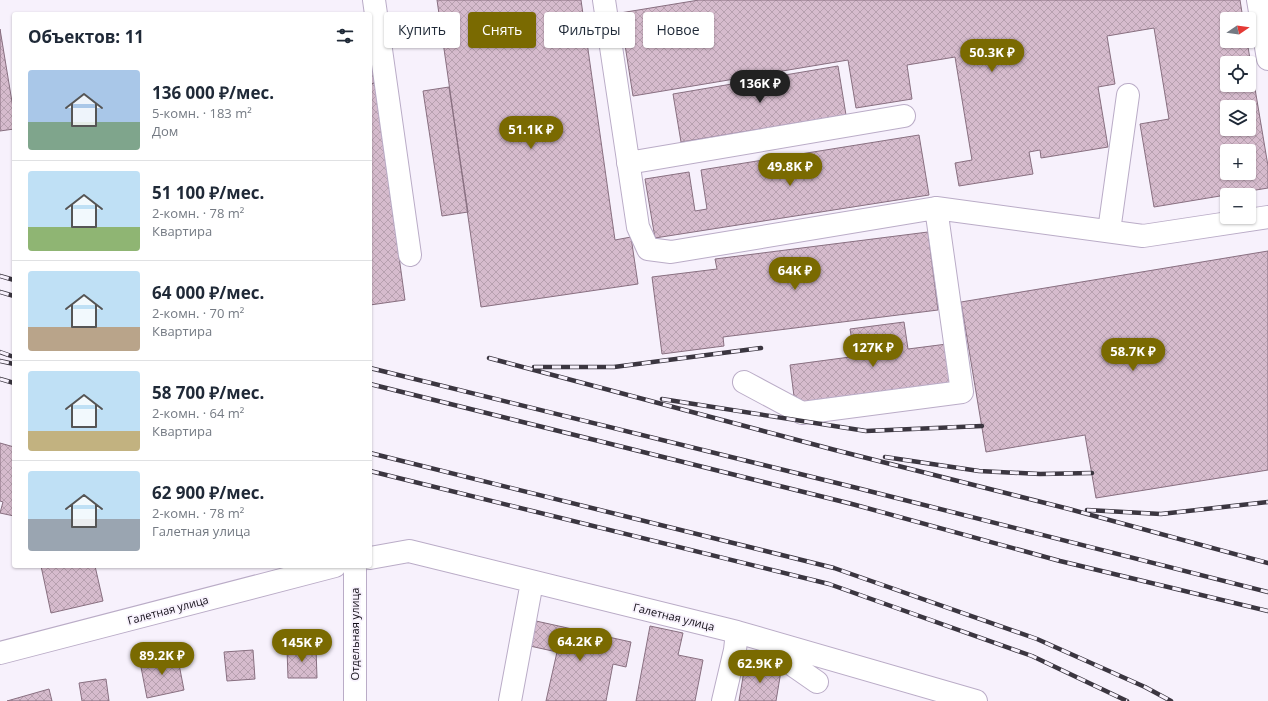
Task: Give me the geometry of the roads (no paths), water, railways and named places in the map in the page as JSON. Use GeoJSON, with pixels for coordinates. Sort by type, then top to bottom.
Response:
{"type":"FeatureCollection","features":[{"type":"Feature","properties":{"kind":"street"},"geometry":{"type":"LineString","coordinates":[[374,0],[410,256]]}},
{"type":"Feature","properties":{"kind":"street"},"geometry":{"type":"LineString","coordinates":[[604,0],[638,228],[648,249],[671,252],[936,208],[1143,236],[1268,217]]}},
{"type":"Feature","properties":{"kind":"street"},"geometry":{"type":"LineString","coordinates":[[1258,0],[1268,59]]}},
{"type":"Feature","properties":{"kind":"street"},"geometry":{"type":"LineString","coordinates":[[1109,231],[1128,95]]}},
{"type":"Feature","properties":{"kind":"street"},"geometry":{"type":"LineString","coordinates":[[628,163],[904,116]]}},
{"type":"Feature","properties":{"kind":"street"},"geometry":{"type":"LineString","coordinates":[[744,382],[802,412],[962,392],[936,208]]}},
{"type":"Feature","properties":{"kind":"street","name":"Галетная улица"},"geometry":{"type":"LineString","coordinates":[[372,558],[409,551],[737,632],[785,646],[937,696],[976,701]]}},
{"type":"Feature","properties":{"kind":"street","name":"Галетная улица"},"geometry":{"type":"LineString","coordinates":[[0,653],[327,568]]}},
{"type":"Feature","properties":{"kind":"street","name":"Отдельная улица"},"geometry":{"type":"LineString","coordinates":[[355,568],[355,701]]}},
{"type":"Feature","properties":{"kind":"street"},"geometry":{"type":"LineString","coordinates":[[510,701],[532,582]]}},
{"type":"Feature","properties":{"kind":"street"},"geometry":{"type":"LineString","coordinates":[[723,701],[735,650],[737,632]]}},
{"type":"Feature","properties":{"kind":"street"},"geometry":{"type":"LineString","coordinates":[[785,646],[794,666],[817,682]]}},
{"type":"Feature","properties":{"kind":"railway"},"geometry":{"type":"LineString","coordinates":[[0,276],[12,279]]}},
{"type":"Feature","properties":{"kind":"railway"},"geometry":{"type":"LineString","coordinates":[[0,292],[12,295]]}},
{"type":"Feature","properties":{"kind":"railway"},"geometry":{"type":"LineString","coordinates":[[534,367],[614,367],[761,348]]}},
{"type":"Feature","properties":{"kind":"railway"},"geometry":{"type":"LineString","coordinates":[[0,352],[12,356]]}},
{"type":"Feature","properties":{"kind":"railway"},"geometry":{"type":"LineString","coordinates":[[489,358],[835,450],[1069,509],[1268,563]]}},
{"type":"Feature","properties":{"kind":"railway"},"geometry":{"type":"LineString","coordinates":[[0,361],[12,364]]}},
{"type":"Feature","properties":{"kind":"railway"},"geometry":{"type":"LineString","coordinates":[[372,368],[857,488],[1268,592]]}},
{"type":"Feature","properties":{"kind":"railway"},"geometry":{"type":"LineString","coordinates":[[0,379],[12,382]]}},
{"type":"Feature","properties":{"kind":"railway"},"geometry":{"type":"LineString","coordinates":[[372,384],[852,504],[1060,561],[1268,611]]}},
{"type":"Feature","properties":{"kind":"railway"},"geometry":{"type":"LineString","coordinates":[[662,399],[866,431],[982,426]]}},
{"type":"Feature","properties":{"kind":"railway"},"geometry":{"type":"LineString","coordinates":[[372,453],[834,568],[1037,639],[1145,687],[1171,701]]}},
{"type":"Feature","properties":{"kind":"railway"},"geometry":{"type":"LineString","coordinates":[[885,457],[979,471],[1040,474],[1092,473]]}},
{"type":"Feature","properties":{"kind":"railway"},"geometry":{"type":"LineString","coordinates":[[372,471],[829,584],[1032,656],[1127,701]]}},
{"type":"Feature","properties":{"kind":"railway"},"geometry":{"type":"LineString","coordinates":[[1087,510],[1161,514],[1268,502]]}}]}
